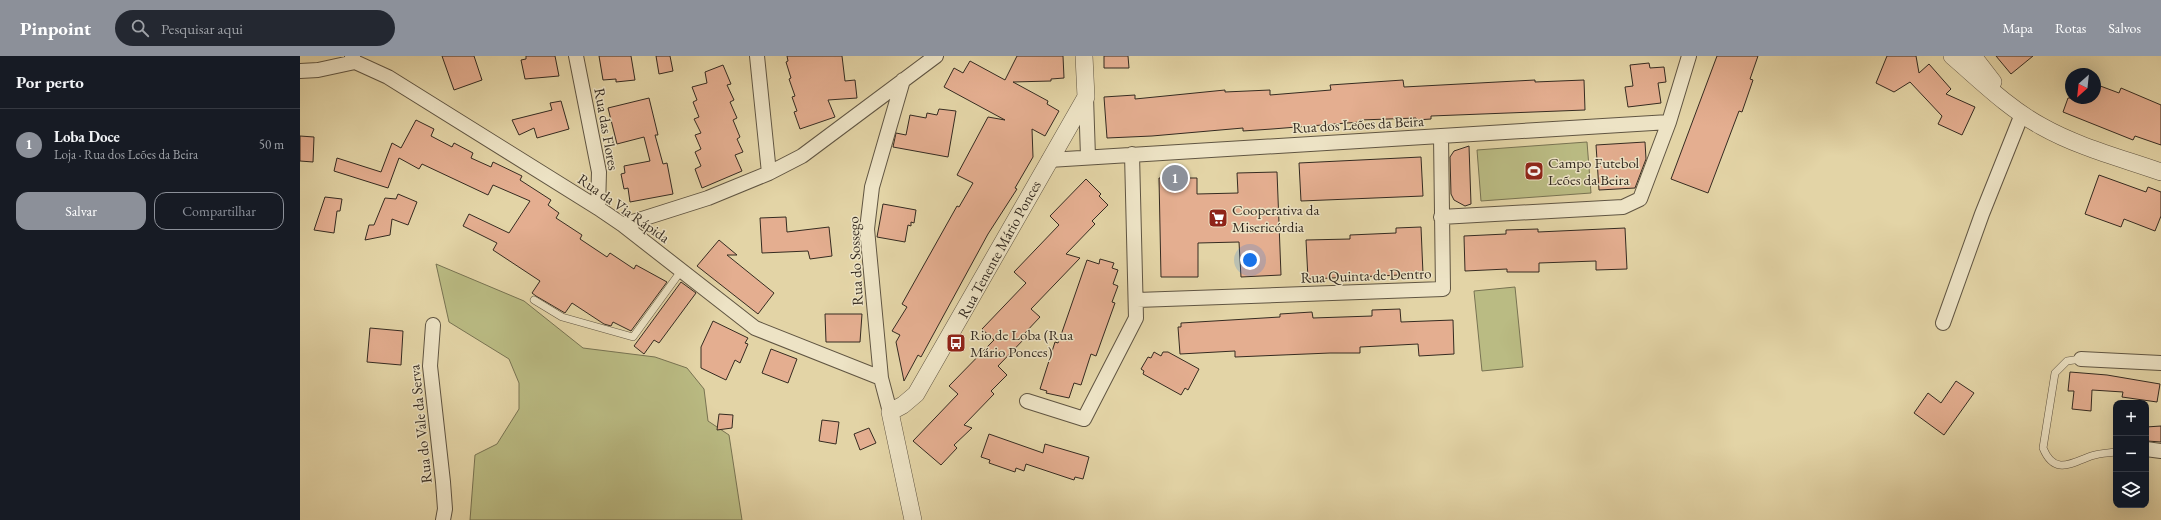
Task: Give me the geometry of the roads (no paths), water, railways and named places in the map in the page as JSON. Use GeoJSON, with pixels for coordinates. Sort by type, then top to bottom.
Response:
{"type":"FeatureCollection","features":[{"type":"Feature","properties":{"kind":"street","name":"Rua das Flores"},"geometry":{"type":"LineString","coordinates":[[576,56],[599,172],[598,208]]}},
{"type":"Feature","properties":{"kind":"street"},"geometry":{"type":"LineString","coordinates":[[758,56],[769,173]]}},
{"type":"Feature","properties":{"kind":"street"},"geometry":{"type":"LineString","coordinates":[[623,225],[708,198],[769,173],[802,156],[936,56]]}},
{"type":"Feature","properties":{"kind":"street"},"geometry":{"type":"LineString","coordinates":[[1084,56],[1088,157]]}},
{"type":"Feature","properties":{"kind":"street"},"geometry":{"type":"LineString","coordinates":[[1441,217],[1623,207],[1640,199],[1669,122],[1689,56]]}},
{"type":"Feature","properties":{"kind":"street"},"geometry":{"type":"LineString","coordinates":[[1952,56],[2020,113],[2062,138],[2161,172]]}},
{"type":"Feature","properties":{"kind":"street"},"geometry":{"type":"LineString","coordinates":[[1973,56],[2020,113]]}},
{"type":"Feature","properties":{"kind":"street","name":"Rua da Via Rápida"},"geometry":{"type":"LineString","coordinates":[[354,59],[388,77],[598,208],[623,225],[755,328],[881,378]]}},
{"type":"Feature","properties":{"kind":"street"},"geometry":{"type":"LineString","coordinates":[[300,71],[318,70],[354,59]]}},
{"type":"Feature","properties":{"kind":"street","name":"Rua do Sossego"},"geometry":{"type":"LineString","coordinates":[[890,412],[881,378],[867,229],[872,187],[903,80]]}},
{"type":"Feature","properties":{"kind":"street","name":"Rua Tenente Mário Ponces"},"geometry":{"type":"LineString","coordinates":[[890,412],[903,405],[916,394],[1086,96]]}},
{"type":"Feature","properties":{"kind":"street"},"geometry":{"type":"LineString","coordinates":[[1943,323],[2020,113]]}},
{"type":"Feature","properties":{"kind":"street","name":"Rua dos Leões da Beira"},"geometry":{"type":"LineString","coordinates":[[1049,160],[1669,122]]}},
{"type":"Feature","properties":{"kind":"street","name":"Rua Quinta de Dentro"},"geometry":{"type":"LineString","coordinates":[[1137,300],[1443,289],[1440,136]]}},
{"type":"Feature","properties":{"kind":"street"},"geometry":{"type":"LineString","coordinates":[[1027,402],[1084,419],[1136,318],[1137,300],[1132,154]]}},
{"type":"Feature","properties":{"kind":"street","name":"Rua do Vale da Serva"},"geometry":{"type":"LineString","coordinates":[[433,325],[430,366],[443,482],[445,509],[443,520]]}},
{"type":"Feature","properties":{"kind":"street"},"geometry":{"type":"LineString","coordinates":[[2081,359],[2161,363]]}},
{"type":"Feature","properties":{"kind":"street"},"geometry":{"type":"LineString","coordinates":[[890,412],[913,520]]}},
{"type":"Feature","properties":{"kind":"street"},"geometry":{"type":"LineString","coordinates":[[2149,449],[2161,451]]}},
{"type":"Feature","properties":{"kind":"lane"},"geometry":{"type":"LineString","coordinates":[[534,300],[562,317],[633,337],[681,271]]}},
{"type":"Feature","properties":{"kind":"lane"},"geometry":{"type":"LineString","coordinates":[[2081,359],[2068,360],[2055,374],[2043,448],[2047,458],[2056,465],[2069,465],[2093,455],[2113,452]]}},
{"type":"Feature","properties":{"kind":"place","name":"Campo Futebol Leões da Beira"},"geometry":{"type":"Point","coordinates":[1534,171]}},
{"type":"Feature","properties":{"kind":"place","name":"Loba Doce"},"geometry":{"type":"Point","coordinates":[1175,178]}},
{"type":"Feature","properties":{"kind":"place","name":"Cooperativa da Misericórdia"},"geometry":{"type":"Point","coordinates":[1218,218]}},
{"type":"Feature","properties":{"kind":"place","name":"Rio de Loba (Rua Mário Ponces)"},"geometry":{"type":"Point","coordinates":[956,343]}}]}
